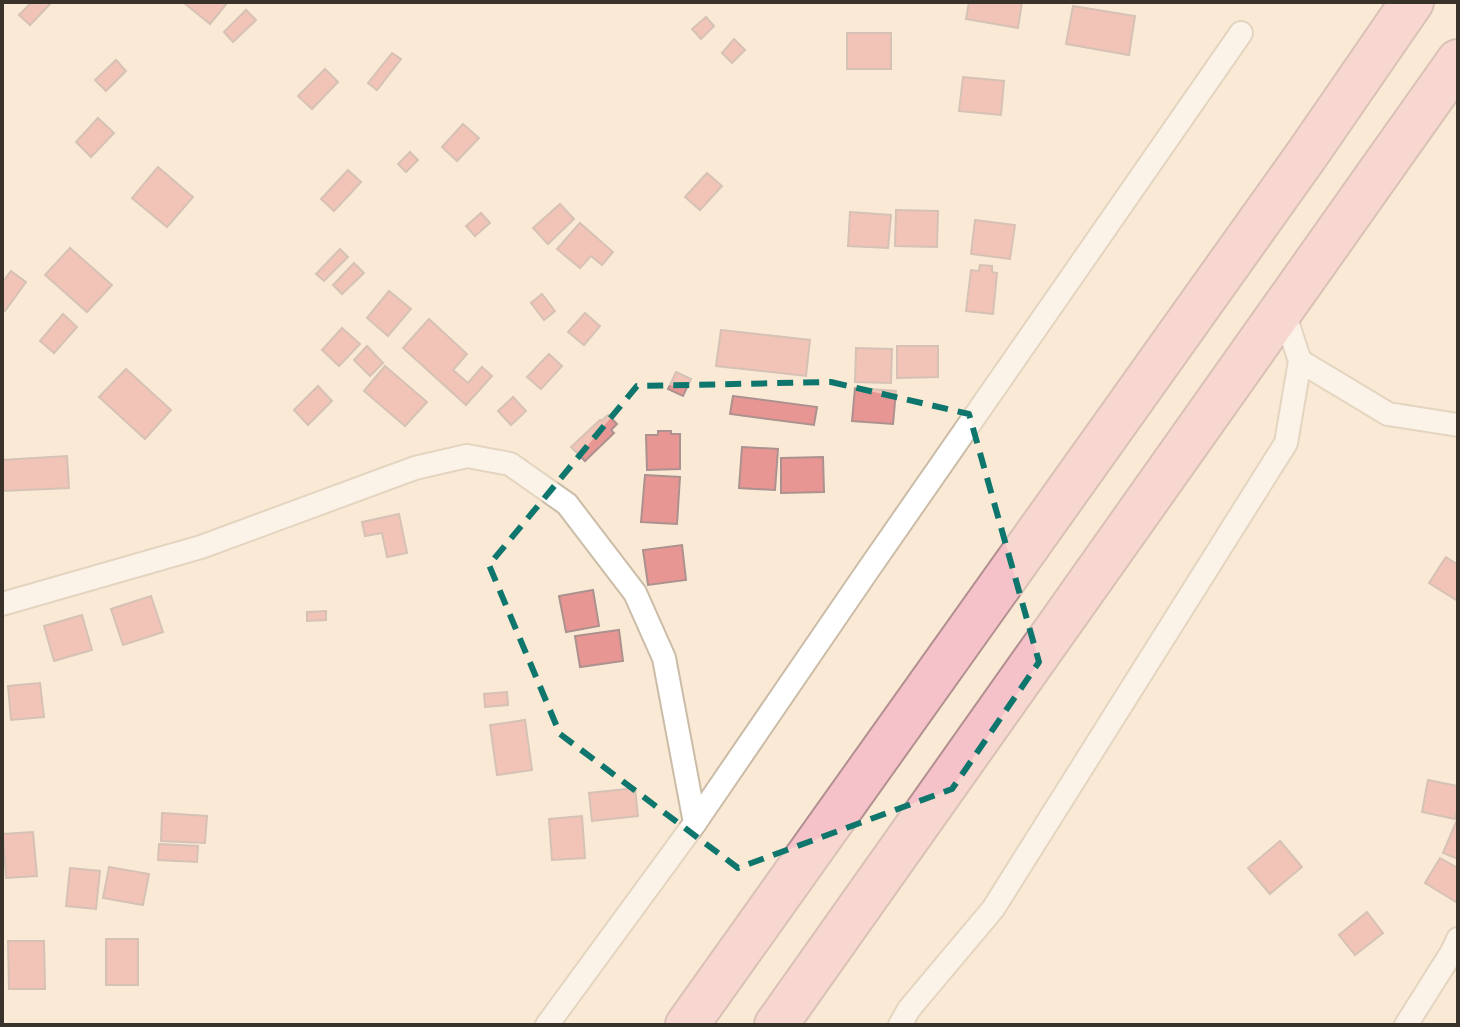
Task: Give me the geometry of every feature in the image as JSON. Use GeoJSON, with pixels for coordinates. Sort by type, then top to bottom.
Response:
{"type":"FeatureCollection","features":[{"type":"Feature","properties":{"kind":"highway"},"geometry":{"type":"LineString","coordinates":[[687,1025],[1412,2]]}},
{"type":"Feature","properties":{"kind":"highway"},"geometry":{"type":"LineString","coordinates":[[776,1025],[1458,61]]}},
{"type":"Feature","properties":{"kind":"street"},"geometry":{"type":"LineString","coordinates":[[547,1025],[695,823],[1241,33]]}},
{"type":"Feature","properties":{"kind":"street"},"geometry":{"type":"LineString","coordinates":[[900,1025],[909,1009],[993,909],[1286,443],[1300,361],[1283,310]]}},
{"type":"Feature","properties":{"kind":"street"},"geometry":{"type":"LineString","coordinates":[[1300,361],[1388,414],[1458,425]]}},
{"type":"Feature","properties":{"kind":"street"},"geometry":{"type":"LineString","coordinates":[[2,604],[201,547],[415,468],[467,456],[510,464],[567,504],[635,593],[664,658],[695,823]]}},
{"type":"Feature","properties":{"kind":"street"},"geometry":{"type":"LineString","coordinates":[[1406,1025],[1458,939]]}},
{"type":"Feature","properties":{"kind":"highlighted area"},"geometry":{"type":"Polygon","coordinates":[[[831,382],[969,414],[1039,662],[952,789],[738,868],[560,734],[489,565],[637,386],[831,382]]]}},
{"type":"Feature","properties":{"kind":"building"},"geometry":{"type":"Polygon","coordinates":[[[32,2],[52,2],[30,25],[19,15],[32,2]]]}},
{"type":"Feature","properties":{"kind":"building"},"geometry":{"type":"Polygon","coordinates":[[[183,2],[228,2],[210,24],[183,2]]]}},
{"type":"Feature","properties":{"kind":"building"},"geometry":{"type":"Polygon","coordinates":[[[969,2],[1022,2],[1018,28],[966,19],[969,2]]]}},
{"type":"Feature","properties":{"kind":"building"},"geometry":{"type":"Polygon","coordinates":[[[1073,6],[1135,16],[1129,55],[1066,44],[1073,6]]]}},
{"type":"Feature","properties":{"kind":"building"},"geometry":{"type":"Polygon","coordinates":[[[246,10],[256,20],[233,42],[224,32],[246,10]]]}},
{"type":"Feature","properties":{"kind":"building"},"geometry":{"type":"Polygon","coordinates":[[[706,17],[714,26],[701,39],[692,29],[706,17]]]}},
{"type":"Feature","properties":{"kind":"building"},"geometry":{"type":"Polygon","coordinates":[[[847,33],[891,33],[891,69],[847,69],[847,33]]]}},
{"type":"Feature","properties":{"kind":"building"},"geometry":{"type":"Polygon","coordinates":[[[734,39],[745,50],[732,63],[722,53],[734,39]]]}},
{"type":"Feature","properties":{"kind":"building"},"geometry":{"type":"Polygon","coordinates":[[[392,53],[401,59],[377,90],[368,83],[392,53]]]}},
{"type":"Feature","properties":{"kind":"building"},"geometry":{"type":"Polygon","coordinates":[[[116,60],[126,71],[106,91],[95,80],[116,60]]]}},
{"type":"Feature","properties":{"kind":"building"},"geometry":{"type":"Polygon","coordinates":[[[325,69],[338,82],[312,109],[298,96],[325,69]]]}},
{"type":"Feature","properties":{"kind":"building"},"geometry":{"type":"Polygon","coordinates":[[[963,77],[1004,81],[1001,115],[959,111],[963,77]]]}},
{"type":"Feature","properties":{"kind":"building"},"geometry":{"type":"Polygon","coordinates":[[[98,118],[114,133],[91,157],[76,142],[98,118]]]}},
{"type":"Feature","properties":{"kind":"building"},"geometry":{"type":"Polygon","coordinates":[[[463,124],[479,138],[457,161],[442,147],[463,124]]]}},
{"type":"Feature","properties":{"kind":"building"},"geometry":{"type":"Polygon","coordinates":[[[410,152],[418,160],[406,172],[398,164],[410,152]]]}},
{"type":"Feature","properties":{"kind":"building"},"geometry":{"type":"Polygon","coordinates":[[[158,167],[193,197],[167,227],[132,198],[158,167]]]}},
{"type":"Feature","properties":{"kind":"building"},"geometry":{"type":"Polygon","coordinates":[[[348,170],[361,182],[334,211],[321,199],[348,170]]]}},
{"type":"Feature","properties":{"kind":"building"},"geometry":{"type":"Polygon","coordinates":[[[707,173],[722,186],[700,210],[685,197],[707,173]]]}},
{"type":"Feature","properties":{"kind":"building"},"geometry":{"type":"Polygon","coordinates":[[[560,204],[574,219],[548,244],[533,228],[560,204]]]}},
{"type":"Feature","properties":{"kind":"building"},"geometry":{"type":"Polygon","coordinates":[[[896,210],[938,211],[937,247],[895,246],[896,210]]]}},
{"type":"Feature","properties":{"kind":"building"},"geometry":{"type":"Polygon","coordinates":[[[850,212],[891,215],[888,248],[848,246],[850,212]]]}},
{"type":"Feature","properties":{"kind":"building"},"geometry":{"type":"Polygon","coordinates":[[[481,213],[490,223],[475,236],[466,226],[481,213]]]}},
{"type":"Feature","properties":{"kind":"building"},"geometry":{"type":"Polygon","coordinates":[[[975,220],[1015,225],[1010,259],[971,254],[975,220]]]}},
{"type":"Feature","properties":{"kind":"building"},"geometry":{"type":"Polygon","coordinates":[[[580,223],[613,252],[602,265],[591,256],[580,268],[557,249],[580,223]]]}},
{"type":"Feature","properties":{"kind":"building"},"geometry":{"type":"Polygon","coordinates":[[[70,248],[112,285],[87,312],[45,275],[70,248]]]}},
{"type":"Feature","properties":{"kind":"building"},"geometry":{"type":"Polygon","coordinates":[[[340,249],[348,257],[324,281],[316,274],[340,249]]]}},
{"type":"Feature","properties":{"kind":"building"},"geometry":{"type":"Polygon","coordinates":[[[354,263],[364,273],[342,294],[333,285],[354,263]]]}},
{"type":"Feature","properties":{"kind":"building"},"geometry":{"type":"Polygon","coordinates":[[[980,265],[992,266],[992,272],[997,273],[993,314],[966,311],[971,270],[979,271],[980,265]]]}},
{"type":"Feature","properties":{"kind":"building"},"geometry":{"type":"Polygon","coordinates":[[[11,271],[26,282],[5,311],[2,309],[2,283],[11,271]]]}},
{"type":"Feature","properties":{"kind":"building"},"geometry":{"type":"Polygon","coordinates":[[[389,291],[411,309],[388,336],[367,318],[389,291]]]}},
{"type":"Feature","properties":{"kind":"building"},"geometry":{"type":"Polygon","coordinates":[[[542,294],[555,311],[544,320],[531,303],[542,294]]]}},
{"type":"Feature","properties":{"kind":"building"},"geometry":{"type":"Polygon","coordinates":[[[585,313],[600,326],[584,345],[568,332],[585,313]]]}},
{"type":"Feature","properties":{"kind":"building"},"geometry":{"type":"Polygon","coordinates":[[[63,314],[77,327],[54,353],[40,341],[63,314]]]}},
{"type":"Feature","properties":{"kind":"building"},"geometry":{"type":"Polygon","coordinates":[[[429,319],[467,354],[453,370],[468,383],[482,367],[492,376],[466,405],[403,348],[429,319]]]}},
{"type":"Feature","properties":{"kind":"building"},"geometry":{"type":"Polygon","coordinates":[[[342,328],[360,344],[339,366],[322,350],[342,328]]]}},
{"type":"Feature","properties":{"kind":"building"},"geometry":{"type":"Polygon","coordinates":[[[721,330],[810,340],[806,376],[716,366],[721,330]]]}},
{"type":"Feature","properties":{"kind":"building"},"geometry":{"type":"Polygon","coordinates":[[[367,346],[383,363],[370,376],[354,360],[367,346]]]}},
{"type":"Feature","properties":{"kind":"building"},"geometry":{"type":"Polygon","coordinates":[[[897,346],[938,346],[938,377],[897,378],[897,346]]]}},
{"type":"Feature","properties":{"kind":"building"},"geometry":{"type":"Polygon","coordinates":[[[856,348],[892,349],[891,383],[855,382],[856,348]]]}},
{"type":"Feature","properties":{"kind":"building"},"geometry":{"type":"Polygon","coordinates":[[[549,354],[562,366],[541,389],[527,377],[549,354]]]}},
{"type":"Feature","properties":{"kind":"building"},"geometry":{"type":"Polygon","coordinates":[[[385,366],[427,402],[405,426],[364,391],[385,366]]]}},
{"type":"Feature","properties":{"kind":"building"},"geometry":{"type":"Polygon","coordinates":[[[126,369],[171,410],[145,439],[99,397],[126,369]]]}},
{"type":"Feature","properties":{"kind":"building"},"geometry":{"type":"Polygon","coordinates":[[[676,372],[691,379],[683,396],[668,389],[676,372]]]}},
{"type":"Feature","properties":{"kind":"building"},"geometry":{"type":"Polygon","coordinates":[[[318,386],[332,401],[308,425],[294,410],[318,386]]]}},
{"type":"Feature","properties":{"kind":"building"},"geometry":{"type":"Polygon","coordinates":[[[855,388],[896,391],[893,424],[852,421],[855,388]]]}},
{"type":"Feature","properties":{"kind":"building"},"geometry":{"type":"Polygon","coordinates":[[[733,396],[817,407],[814,425],[730,414],[733,396]]]}},
{"type":"Feature","properties":{"kind":"building"},"geometry":{"type":"Polygon","coordinates":[[[513,397],[526,411],[511,425],[498,411],[513,397]]]}},
{"type":"Feature","properties":{"kind":"building"},"geometry":{"type":"Polygon","coordinates":[[[608,415],[617,424],[611,430],[614,433],[585,461],[571,447],[608,415]]]}},
{"type":"Feature","properties":{"kind":"building"},"geometry":{"type":"Polygon","coordinates":[[[658,431],[680,434],[680,469],[647,470],[646,435],[658,435],[658,431]]]}},
{"type":"Feature","properties":{"kind":"building"},"geometry":{"type":"Polygon","coordinates":[[[742,447],[778,449],[775,490],[739,488],[742,447]]]}},
{"type":"Feature","properties":{"kind":"building"},"geometry":{"type":"Polygon","coordinates":[[[67,456],[69,488],[2,491],[2,460],[67,456]]]}},
{"type":"Feature","properties":{"kind":"building"},"geometry":{"type":"Polygon","coordinates":[[[823,457],[824,492],[781,493],[781,458],[823,457]]]}},
{"type":"Feature","properties":{"kind":"building"},"geometry":{"type":"Polygon","coordinates":[[[645,475],[680,477],[677,524],[641,522],[645,475]]]}},
{"type":"Feature","properties":{"kind":"building"},"geometry":{"type":"Polygon","coordinates":[[[399,514],[407,553],[387,557],[382,533],[365,536],[362,522],[399,514]]]}},
{"type":"Feature","properties":{"kind":"building"},"geometry":{"type":"Polygon","coordinates":[[[682,545],[686,580],[648,585],[643,550],[682,545]]]}},
{"type":"Feature","properties":{"kind":"building"},"geometry":{"type":"Polygon","coordinates":[[[1446,557],[1458,565],[1456,600],[1429,583],[1446,557]]]}},
{"type":"Feature","properties":{"kind":"building"},"geometry":{"type":"Polygon","coordinates":[[[593,590],[599,626],[566,632],[559,596],[593,590]]]}},
{"type":"Feature","properties":{"kind":"building"},"geometry":{"type":"Polygon","coordinates":[[[151,596],[163,632],[123,645],[111,609],[151,596]]]}},
{"type":"Feature","properties":{"kind":"building"},"geometry":{"type":"Polygon","coordinates":[[[326,611],[326,620],[307,621],[307,612],[326,611]]]}},
{"type":"Feature","properties":{"kind":"building"},"geometry":{"type":"Polygon","coordinates":[[[82,615],[92,650],[54,661],[44,626],[82,615]]]}},
{"type":"Feature","properties":{"kind":"building"},"geometry":{"type":"Polygon","coordinates":[[[619,630],[623,661],[580,667],[575,636],[619,630]]]}},
{"type":"Feature","properties":{"kind":"building"},"geometry":{"type":"Polygon","coordinates":[[[40,683],[44,717],[11,720],[8,686],[40,683]]]}},
{"type":"Feature","properties":{"kind":"building"},"geometry":{"type":"Polygon","coordinates":[[[507,692],[508,705],[485,707],[484,694],[507,692]]]}},
{"type":"Feature","properties":{"kind":"building"},"geometry":{"type":"Polygon","coordinates":[[[525,720],[532,770],[497,775],[490,725],[525,720]]]}},
{"type":"Feature","properties":{"kind":"building"},"geometry":{"type":"Polygon","coordinates":[[[1428,780],[1458,786],[1455,819],[1422,812],[1428,780]]]}},
{"type":"Feature","properties":{"kind":"building"},"geometry":{"type":"Polygon","coordinates":[[[635,788],[638,816],[592,821],[589,793],[635,788]]]}},
{"type":"Feature","properties":{"kind":"building"},"geometry":{"type":"Polygon","coordinates":[[[162,813],[207,816],[205,843],[161,841],[162,813]]]}},
{"type":"Feature","properties":{"kind":"building"},"geometry":{"type":"Polygon","coordinates":[[[582,816],[585,858],[552,860],[549,819],[582,816]]]}},
{"type":"Feature","properties":{"kind":"building"},"geometry":{"type":"Polygon","coordinates":[[[1458,822],[1458,859],[1443,853],[1458,822]]]}},
{"type":"Feature","properties":{"kind":"building"},"geometry":{"type":"Polygon","coordinates":[[[33,832],[37,876],[6,878],[3,834],[33,832]]]}},
{"type":"Feature","properties":{"kind":"building"},"geometry":{"type":"Polygon","coordinates":[[[1280,841],[1302,867],[1270,894],[1248,868],[1280,841]]]}},
{"type":"Feature","properties":{"kind":"building"},"geometry":{"type":"Polygon","coordinates":[[[159,844],[198,846],[197,862],[158,860],[159,844]]]}},
{"type":"Feature","properties":{"kind":"building"},"geometry":{"type":"Polygon","coordinates":[[[1440,858],[1458,868],[1456,902],[1425,883],[1440,858]]]}},
{"type":"Feature","properties":{"kind":"building"},"geometry":{"type":"Polygon","coordinates":[[[109,867],[149,874],[143,905],[103,898],[109,867]]]}},
{"type":"Feature","properties":{"kind":"building"},"geometry":{"type":"Polygon","coordinates":[[[70,868],[100,871],[96,909],[66,906],[70,868]]]}},
{"type":"Feature","properties":{"kind":"building"},"geometry":{"type":"Polygon","coordinates":[[[1367,912],[1383,933],[1355,955],[1339,935],[1367,912]]]}},
{"type":"Feature","properties":{"kind":"building"},"geometry":{"type":"Polygon","coordinates":[[[106,939],[138,939],[138,985],[106,985],[106,939]]]}},
{"type":"Feature","properties":{"kind":"building"},"geometry":{"type":"Polygon","coordinates":[[[8,941],[44,941],[45,989],[9,989],[8,941]]]}}]}
